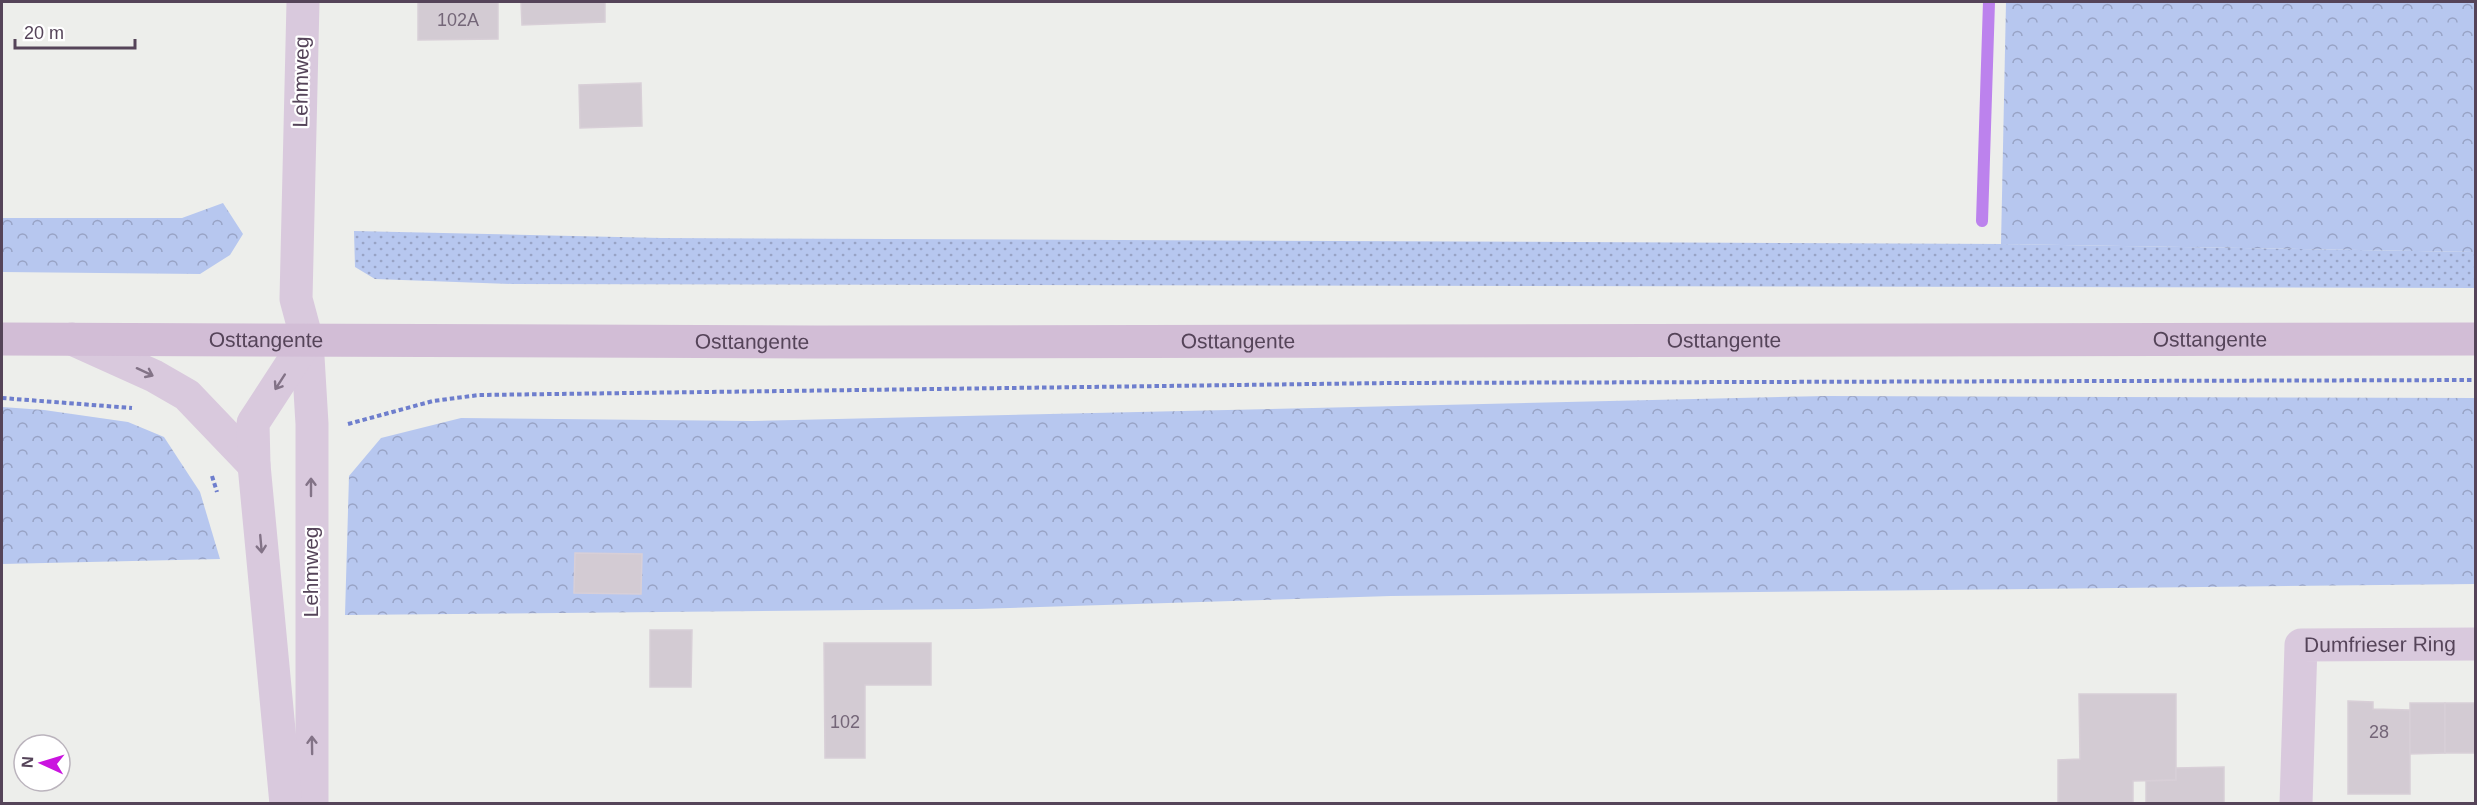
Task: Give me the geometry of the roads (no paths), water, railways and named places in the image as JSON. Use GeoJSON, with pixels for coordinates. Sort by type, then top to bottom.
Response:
{"type":"FeatureCollection","features":[{"type":"Feature","properties":{"kind":"main road","name":"Osttangente"},"geometry":{"type":"LineString","coordinates":[[2,339],[853,342],[2475,339]]}},
{"type":"Feature","properties":{"kind":"street","name":"Lehmweg"},"geometry":{"type":"LineString","coordinates":[[303,2],[296,299],[307,340],[312,424],[312,804]]}},
{"type":"Feature","properties":{"kind":"street"},"geometry":{"type":"LineString","coordinates":[[72,339],[154,376],[187,396],[254,465]]}},
{"type":"Feature","properties":{"kind":"street","name":"Lehmweg"},"geometry":{"type":"LineString","coordinates":[[286,804],[254,465],[253,423],[307,340]]}},
{"type":"Feature","properties":{"kind":"street","name":"Dumfrieser Ring"},"geometry":{"type":"LineString","coordinates":[[2296,804],[2301,645],[2475,644]]}},
{"type":"Feature","properties":{"kind":"waterway"},"geometry":{"type":"LineString","coordinates":[[1982,221],[1989,2]]}}]}
